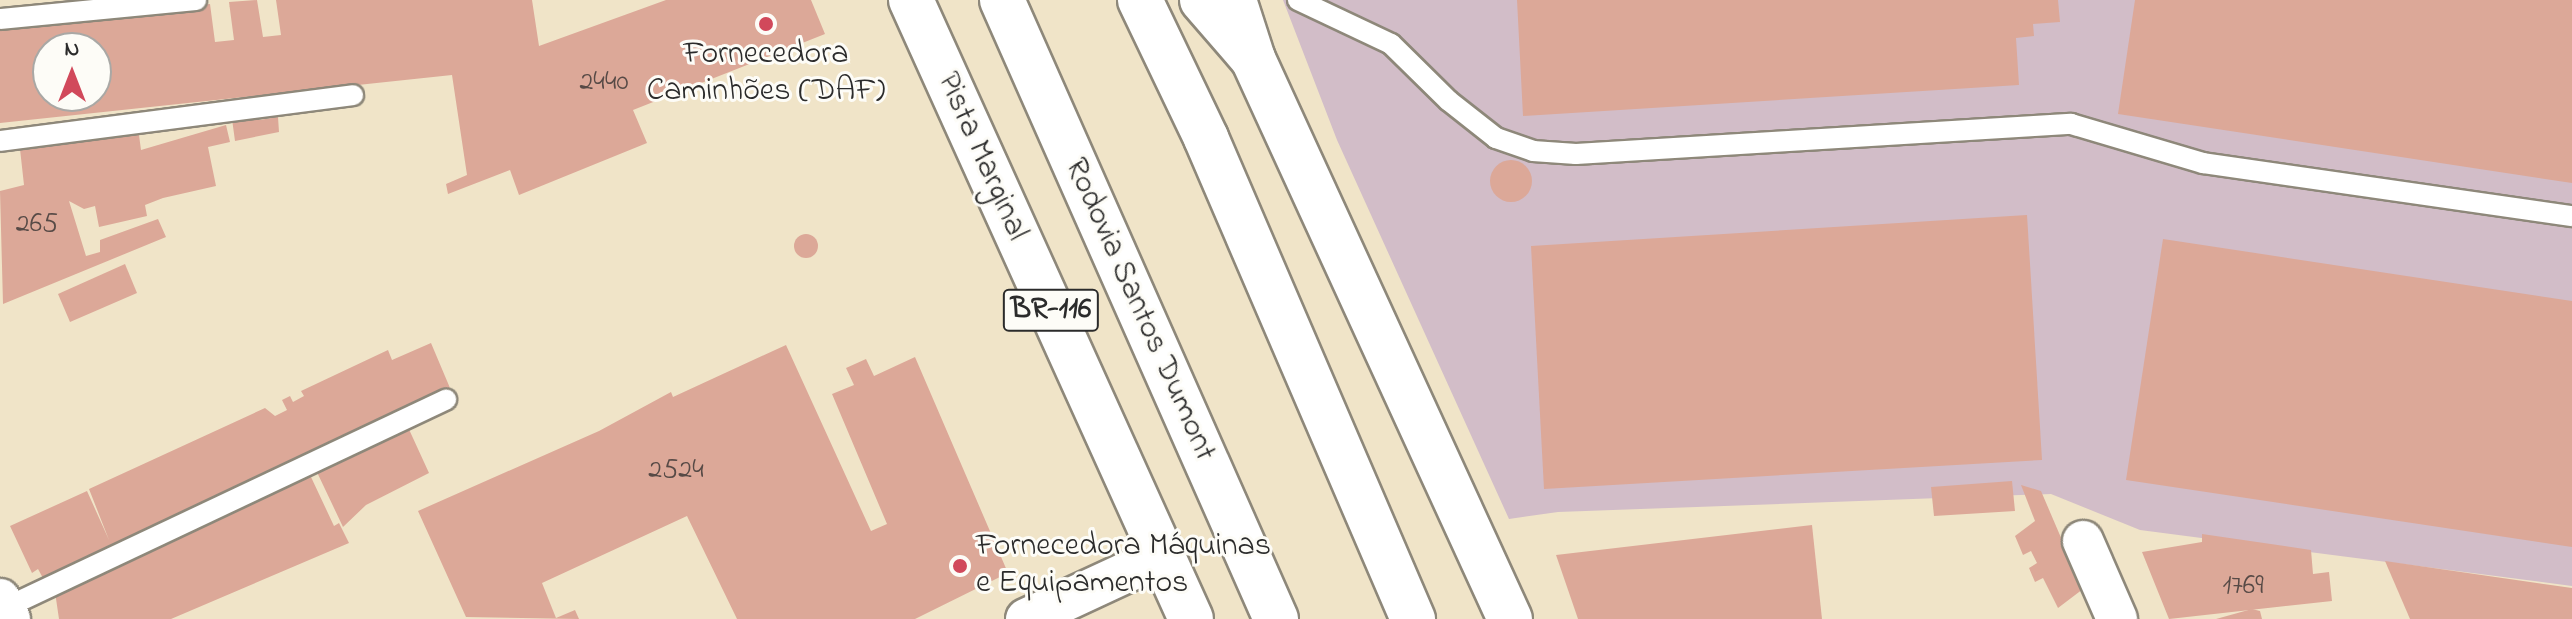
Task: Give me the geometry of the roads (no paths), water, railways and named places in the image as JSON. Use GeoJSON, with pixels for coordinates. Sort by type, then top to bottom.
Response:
{"type":"FeatureCollection","features":[{"type":"Feature","properties":{"kind":"main road","name":"Pista Marginal"},"geometry":{"type":"LineString","coordinates":[[911,0],[1191,619]]}},
{"type":"Feature","properties":{"kind":"main road","name":"Rodovia Santos Dumont"},"geometry":{"type":"LineString","coordinates":[[1002,0],[1276,619]]}},
{"type":"Feature","properties":{"kind":"main road"},"geometry":{"type":"LineString","coordinates":[[1140,0],[1206,138],[1413,619]]}},
{"type":"Feature","properties":{"kind":"main road"},"geometry":{"type":"LineString","coordinates":[[1202,0],[1253,59]]}},
{"type":"Feature","properties":{"kind":"main road"},"geometry":{"type":"LineString","coordinates":[[1234,0],[1253,59],[1510,619]]}},
{"type":"Feature","properties":{"kind":"street"},"geometry":{"type":"LineString","coordinates":[[2083,541],[2117,619]]}},
{"type":"Feature","properties":{"kind":"street"},"geometry":{"type":"LineString","coordinates":[[1026,619],[1162,556]]}},
{"type":"Feature","properties":{"kind":"lane"},"geometry":{"type":"LineString","coordinates":[[0,19],[196,0]]}},
{"type":"Feature","properties":{"kind":"lane"},"geometry":{"type":"LineString","coordinates":[[1298,0],[1391,44],[1449,101],[1496,138],[1533,151],[1576,154],[2071,124],[2203,163],[2572,216]]}},
{"type":"Feature","properties":{"kind":"lane"},"geometry":{"type":"LineString","coordinates":[[0,141],[353,95]]}},
{"type":"Feature","properties":{"kind":"lane"},"geometry":{"type":"LineString","coordinates":[[5,609],[446,400]]}},
{"type":"Feature","properties":{"kind":"place","name":"Fornecedora Caminhões (DAF)"},"geometry":{"type":"Point","coordinates":[766,24]}},
{"type":"Feature","properties":{"kind":"place","name":"Fornecedora Máquinas e Equipamentos"},"geometry":{"type":"Point","coordinates":[960,566]}}]}
